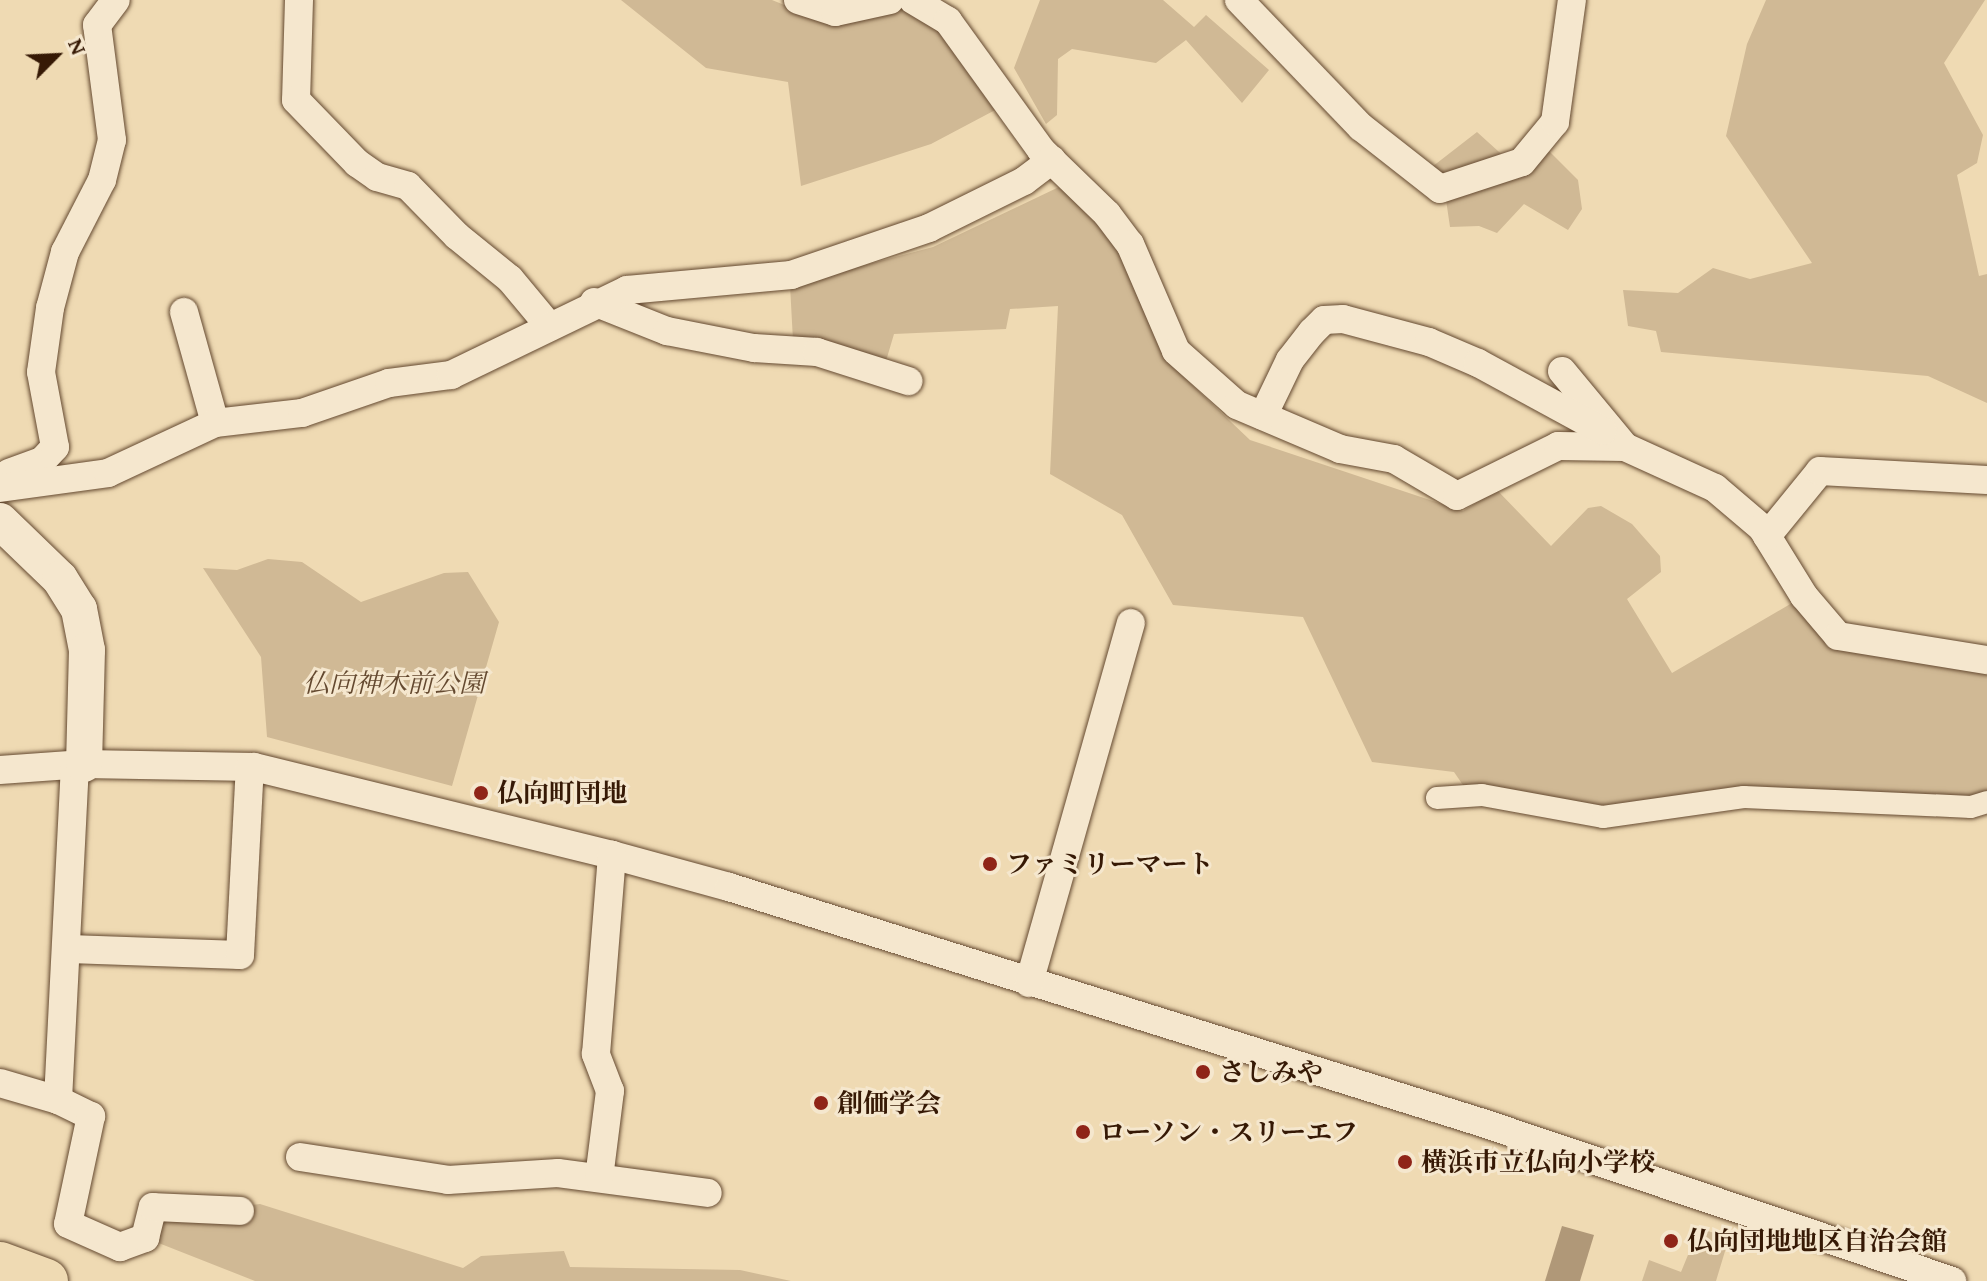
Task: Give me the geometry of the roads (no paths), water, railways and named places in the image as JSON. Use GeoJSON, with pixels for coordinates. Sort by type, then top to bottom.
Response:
{"type":"FeatureCollection","features":[{"type":"Feature","properties":{"kind":"highway"},"geometry":{"type":"LineString","coordinates":[[0,1264],[46,1281]]}},
{"type":"Feature","properties":{"kind":"street"},"geometry":{"type":"LineString","coordinates":[[0,476],[42,461],[55,447],[41,372],[48,321],[65,252],[102,180],[112,140],[97,25],[116,0]]}},
{"type":"Feature","properties":{"kind":"street"},"geometry":{"type":"LineString","coordinates":[[299,0],[296,100],[357,163],[377,177],[408,186],[457,236],[510,279],[550,327]]}},
{"type":"Feature","properties":{"kind":"street"},"geometry":{"type":"LineString","coordinates":[[798,0],[835,12],[890,0]]}},
{"type":"Feature","properties":{"kind":"street"},"geometry":{"type":"LineString","coordinates":[[913,0],[948,21],[1052,160],[1107,214],[1130,244],[1176,351],[1237,405],[1340,449],[1394,459],[1457,496],[1558,446],[1620,441]]}},
{"type":"Feature","properties":{"kind":"street"},"geometry":{"type":"LineString","coordinates":[[1239,0],[1389,153],[1408,180]]}},
{"type":"Feature","properties":{"kind":"street"},"geometry":{"type":"LineString","coordinates":[[1389,153],[1440,189],[1522,162],[1555,122],[1572,0]]}},
{"type":"Feature","properties":{"kind":"street"},"geometry":{"type":"LineString","coordinates":[[0,488],[108,473],[215,423],[302,413],[389,383],[451,375],[594,302],[627,290],[805,271],[929,228],[1024,181],[1052,160]]}},
{"type":"Feature","properties":{"kind":"street"},"geometry":{"type":"LineString","coordinates":[[594,302],[667,331],[754,348],[817,352],[908,381]]}},
{"type":"Feature","properties":{"kind":"street"},"geometry":{"type":"LineString","coordinates":[[184,312],[215,423]]}},
{"type":"Feature","properties":{"kind":"street"},"geometry":{"type":"LineString","coordinates":[[1263,416],[1290,360],[1324,320],[1343,319],[1429,342],[1478,363],[1620,441],[1715,488],[1767,536],[1804,596],[1838,636],[1987,660]]}},
{"type":"Feature","properties":{"kind":"street"},"geometry":{"type":"LineString","coordinates":[[1562,371],[1620,441]]}},
{"type":"Feature","properties":{"kind":"street"},"geometry":{"type":"LineString","coordinates":[[1767,536],[1820,471],[1987,480]]}},
{"type":"Feature","properties":{"kind":"street"},"geometry":{"type":"LineString","coordinates":[[0,521],[60,579],[79,609],[87,650],[58,1100]]}},
{"type":"Feature","properties":{"kind":"street"},"geometry":{"type":"LineString","coordinates":[[1029,983],[1131,623]]}},
{"type":"Feature","properties":{"kind":"street"},"geometry":{"type":"LineString","coordinates":[[0,770],[79,765],[250,767],[612,855],[729,887],[1483,1123],[1952,1281]]}},
{"type":"Feature","properties":{"kind":"street"},"geometry":{"type":"LineString","coordinates":[[69,949],[240,955],[250,767]]}},
{"type":"Feature","properties":{"kind":"street"},"geometry":{"type":"LineString","coordinates":[[1437,798],[1482,795],[1603,817],[1744,797],[1971,807],[1987,802]]}},
{"type":"Feature","properties":{"kind":"street"},"geometry":{"type":"LineString","coordinates":[[599,1178],[610,1091],[596,1054],[612,855]]}},
{"type":"Feature","properties":{"kind":"street"},"geometry":{"type":"LineString","coordinates":[[0,1083],[58,1100],[91,1116],[68,1224],[120,1247],[145,1238],[153,1207],[240,1211]]}},
{"type":"Feature","properties":{"kind":"street"},"geometry":{"type":"LineString","coordinates":[[300,1157],[448,1180],[558,1173],[708,1193]]}},
{"type":"Feature","properties":{"kind":"place","name":"仏向町団地"},"geometry":{"type":"Point","coordinates":[481,793]}},
{"type":"Feature","properties":{"kind":"place","name":"ファミリーマート"},"geometry":{"type":"Point","coordinates":[990,864]}},
{"type":"Feature","properties":{"kind":"place","name":"さしみや"},"geometry":{"type":"Point","coordinates":[1203,1072]}},
{"type":"Feature","properties":{"kind":"place","name":"創価学会"},"geometry":{"type":"Point","coordinates":[821,1103]}},
{"type":"Feature","properties":{"kind":"place","name":"ローソン・スリーエフ"},"geometry":{"type":"Point","coordinates":[1083,1132]}},
{"type":"Feature","properties":{"kind":"place","name":"横浜市立仏向小学校"},"geometry":{"type":"Point","coordinates":[1405,1162]}},
{"type":"Feature","properties":{"kind":"place","name":"仏向団地地区自治会館"},"geometry":{"type":"Point","coordinates":[1671,1241]}},
{"type":"Feature","properties":{"kind":"park label","name":"仏向神木前公園"},"geometry":{"type":"Point","coordinates":[394,683]}}]}
